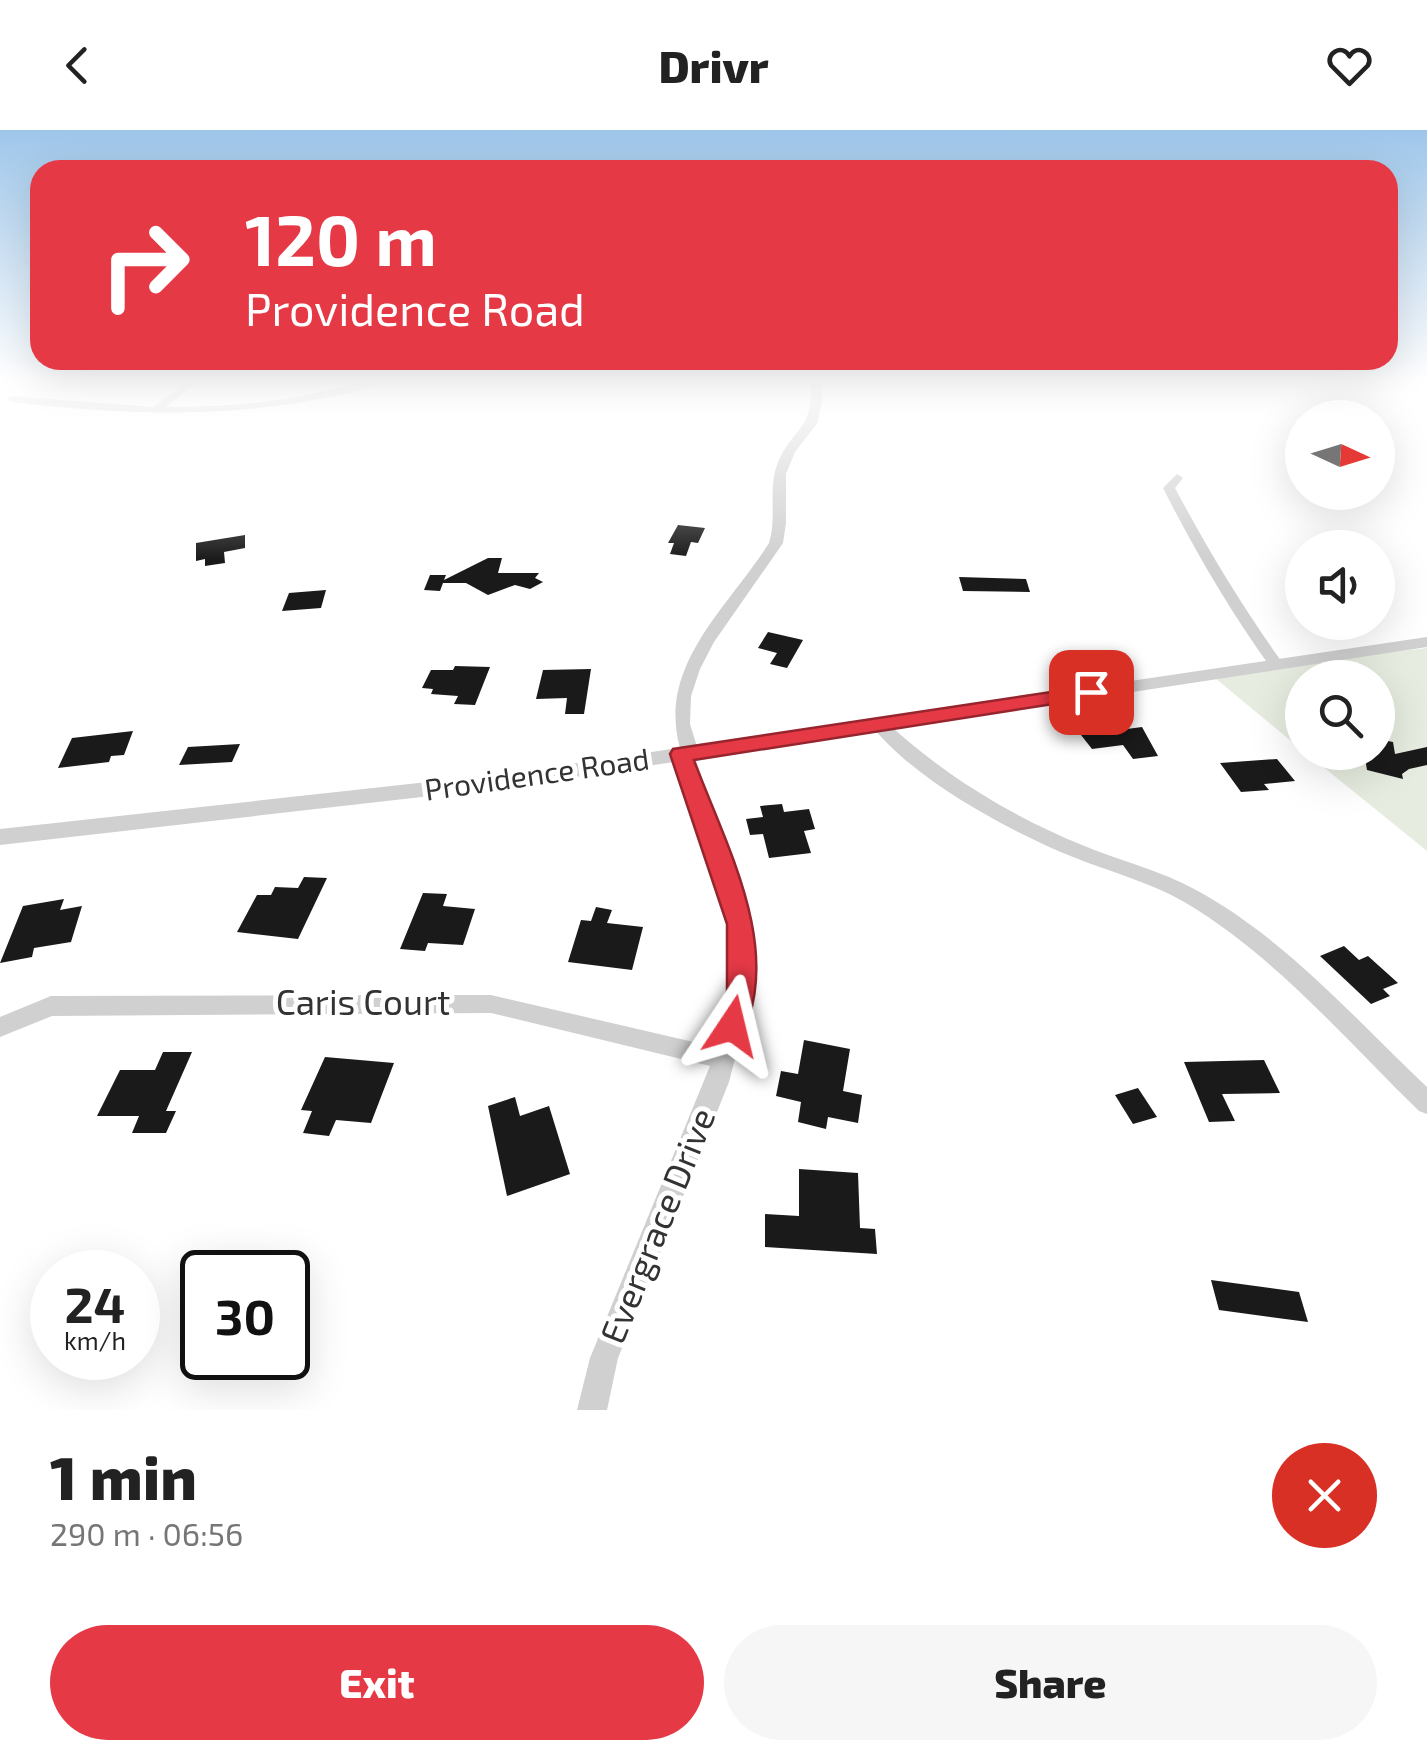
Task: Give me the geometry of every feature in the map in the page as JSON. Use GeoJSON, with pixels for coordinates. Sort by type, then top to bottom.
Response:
{"type":"FeatureCollection","features":[{"type":"Feature","properties":{"kind":"street","name":"Evergrace Drive"},"geometry":{"type":"LineString","coordinates":[[592,1410],[604,1358],[723,1059],[741,992],[740,924],[686,754],[679,716],[691,670],[776,543],[783,519],[782,467],[801,441]]}},
{"type":"Feature","properties":{"kind":"street"},"geometry":{"type":"LineString","coordinates":[[1178,478],[1169,488],[1193,536],[1276,665]]}},
{"type":"Feature","properties":{"kind":"street","name":"Providence Road"},"geometry":{"type":"LineString","coordinates":[[0,837],[375,797],[1427,642]]}},
{"type":"Feature","properties":{"kind":"street"},"geometry":{"type":"LineString","coordinates":[[878,724],[913,758],[963,792],[1062,845],[1180,890],[1205,904],[1286,970],[1427,1103]]}},
{"type":"Feature","properties":{"kind":"street","name":"Caris Court"},"geometry":{"type":"LineString","coordinates":[[0,1027],[51,1006],[491,1004],[723,1059]]}},
{"type":"Feature","properties":{"kind":"shaded area"},"geometry":{"type":"Polygon","coordinates":[[[1427,648],[1427,851],[1327,770],[1395,770],[1395,660],[1322,660],[1427,648]]]}},
{"type":"Feature","properties":{"kind":"shaded area"},"geometry":{"type":"Polygon","coordinates":[[[1285,664],[1285,736],[1209,673],[1285,664]]]}},
{"type":"Feature","properties":{"kind":"building"},"geometry":{"type":"Polygon","coordinates":[[[678,525],[705,528],[698,543],[691,542],[686,556],[670,554],[674,543],[668,543],[678,525]]]}},
{"type":"Feature","properties":{"kind":"building"},"geometry":{"type":"Polygon","coordinates":[[[245,535],[245,548],[224,552],[225,563],[205,566],[205,559],[196,561],[196,543],[245,535]]]}},
{"type":"Feature","properties":{"kind":"building"},"geometry":{"type":"Polygon","coordinates":[[[488,558],[502,558],[498,573],[539,573],[535,578],[543,582],[530,589],[515,585],[488,595],[466,583],[443,583],[440,591],[424,590],[430,575],[446,575],[444,580],[488,558]]]}},
{"type":"Feature","properties":{"kind":"building"},"geometry":{"type":"Polygon","coordinates":[[[959,577],[1026,579],[1030,592],[963,591],[959,577]]]}},
{"type":"Feature","properties":{"kind":"building"},"geometry":{"type":"Polygon","coordinates":[[[326,590],[321,608],[282,611],[289,593],[326,590]]]}},
{"type":"Feature","properties":{"kind":"building"},"geometry":{"type":"Polygon","coordinates":[[[768,632],[803,640],[787,668],[770,664],[777,653],[758,648],[768,632]]]}},
{"type":"Feature","properties":{"kind":"building"},"geometry":{"type":"Polygon","coordinates":[[[455,666],[490,667],[475,705],[454,704],[458,696],[431,694],[433,689],[422,688],[431,670],[453,670],[455,666]]]}},
{"type":"Feature","properties":{"kind":"building"},"geometry":{"type":"Polygon","coordinates":[[[591,669],[584,714],[565,714],[567,698],[536,699],[543,670],[591,669]]]}},
{"type":"Feature","properties":{"kind":"building"},"geometry":{"type":"Polygon","coordinates":[[[1142,727],[1158,756],[1133,759],[1123,745],[1092,749],[1081,735],[1142,727]]]}},
{"type":"Feature","properties":{"kind":"building"},"geometry":{"type":"Polygon","coordinates":[[[133,731],[124,755],[111,756],[109,762],[58,768],[72,738],[133,731]]]}},
{"type":"Feature","properties":{"kind":"building"},"geometry":{"type":"Polygon","coordinates":[[[240,744],[232,762],[179,765],[188,747],[240,744]]]}},
{"type":"Feature","properties":{"kind":"building"},"geometry":{"type":"Polygon","coordinates":[[[1427,747],[1427,765],[1409,769],[1402,774],[1403,779],[1367,770],[1395,770],[1395,754],[1427,747]]]}},
{"type":"Feature","properties":{"kind":"building"},"geometry":{"type":"Polygon","coordinates":[[[1277,759],[1295,781],[1264,784],[1269,790],[1241,792],[1220,763],[1277,759]]]}},
{"type":"Feature","properties":{"kind":"building"},"geometry":{"type":"Polygon","coordinates":[[[782,804],[784,812],[809,809],[815,829],[804,831],[811,853],[769,858],[763,834],[750,835],[746,819],[763,817],[760,806],[782,804]]]}},
{"type":"Feature","properties":{"kind":"building"},"geometry":{"type":"Polygon","coordinates":[[[304,877],[327,878],[298,939],[237,932],[257,895],[271,895],[275,887],[298,888],[304,877]]]}},
{"type":"Feature","properties":{"kind":"building"},"geometry":{"type":"Polygon","coordinates":[[[423,893],[447,894],[443,906],[475,909],[463,945],[428,943],[425,951],[400,949],[423,893]]]}},
{"type":"Feature","properties":{"kind":"building"},"geometry":{"type":"Polygon","coordinates":[[[64,899],[60,910],[82,906],[71,942],[34,948],[32,957],[0,963],[23,906],[64,899]]]}},
{"type":"Feature","properties":{"kind":"building"},"geometry":{"type":"Polygon","coordinates":[[[596,907],[612,910],[607,923],[643,927],[632,970],[568,962],[581,920],[591,921],[596,907]]]}},
{"type":"Feature","properties":{"kind":"building"},"geometry":{"type":"Polygon","coordinates":[[[1344,946],[1359,960],[1368,956],[1398,983],[1383,989],[1390,996],[1371,1004],[1320,956],[1344,946]]]}},
{"type":"Feature","properties":{"kind":"building"},"geometry":{"type":"Polygon","coordinates":[[[804,1040],[850,1049],[843,1091],[862,1095],[858,1123],[828,1117],[826,1129],[798,1122],[801,1102],[776,1096],[781,1071],[798,1074],[804,1040]]]}},
{"type":"Feature","properties":{"kind":"building"},"geometry":{"type":"Polygon","coordinates":[[[163,1052],[192,1052],[166,1111],[176,1111],[166,1133],[132,1133],[139,1116],[97,1116],[120,1070],[155,1070],[163,1052]]]}},
{"type":"Feature","properties":{"kind":"building"},"geometry":{"type":"Polygon","coordinates":[[[325,1057],[394,1063],[371,1123],[336,1120],[329,1136],[303,1133],[312,1111],[301,1110],[325,1057]]]}},
{"type":"Feature","properties":{"kind":"building"},"geometry":{"type":"Polygon","coordinates":[[[1264,1060],[1280,1093],[1222,1094],[1235,1121],[1209,1122],[1184,1062],[1264,1060]]]}},
{"type":"Feature","properties":{"kind":"building"},"geometry":{"type":"Polygon","coordinates":[[[1138,1088],[1157,1117],[1133,1124],[1115,1095],[1138,1088]]]}},
{"type":"Feature","properties":{"kind":"building"},"geometry":{"type":"Polygon","coordinates":[[[515,1097],[520,1116],[549,1106],[570,1174],[507,1196],[488,1106],[515,1097]]]}},
{"type":"Feature","properties":{"kind":"building"},"geometry":{"type":"Polygon","coordinates":[[[799,1169],[858,1173],[860,1228],[875,1229],[877,1254],[765,1247],[765,1214],[799,1216],[799,1169]]]}},
{"type":"Feature","properties":{"kind":"building"},"geometry":{"type":"Polygon","coordinates":[[[1211,1280],[1299,1292],[1308,1322],[1219,1310],[1211,1280]]]}},
{"type":"Feature","properties":{"kind":"route"},"geometry":{"type":"LineString","coordinates":[[732,1026],[741,992],[740,924],[681,754],[1091,692]]}}]}
